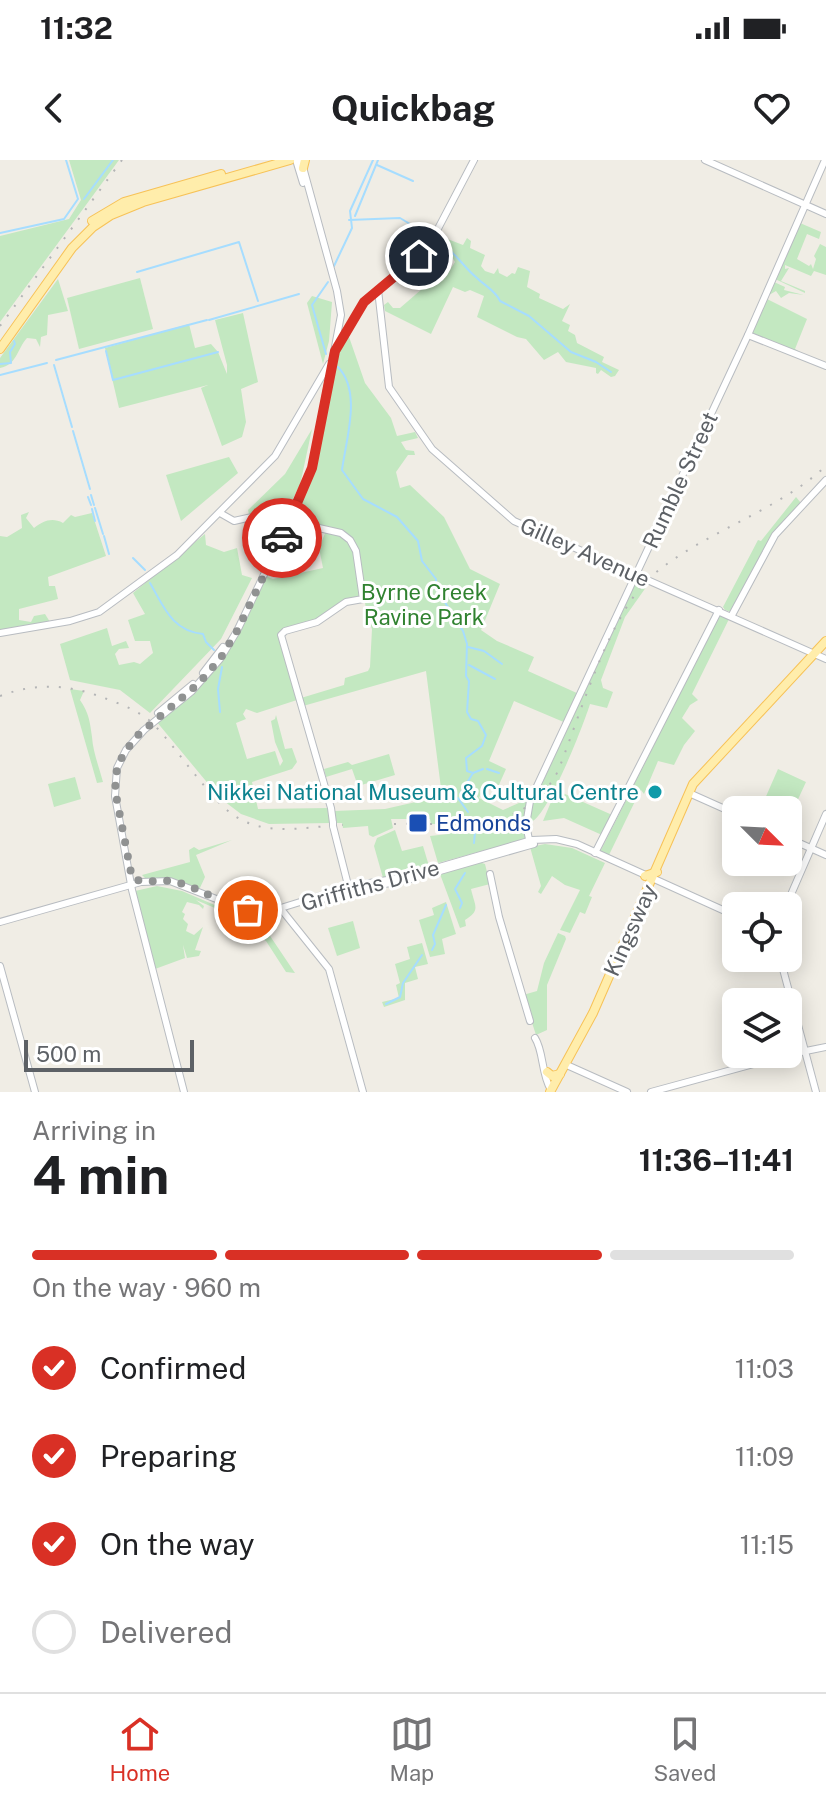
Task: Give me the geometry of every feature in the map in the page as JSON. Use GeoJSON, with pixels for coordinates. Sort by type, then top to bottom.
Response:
{"type":"FeatureCollection","features":[{"type":"Feature","properties":{"kind":"main road"},"geometry":{"type":"LineString","coordinates":[[0,349],[72,248],[93,227],[122,209],[179,188],[186,175],[198,180],[272,160]]}},
{"type":"Feature","properties":{"kind":"main road"},"geometry":{"type":"LineString","coordinates":[[0,341],[70,244],[92,221],[124,202],[297,162]]}},
{"type":"Feature","properties":{"kind":"main road"},"geometry":{"type":"LineString","coordinates":[[179,188],[192,197]]}},
{"type":"Feature","properties":{"kind":"main road","name":"Kingsway"},"geometry":{"type":"LineString","coordinates":[[554,1091],[569,1066],[652,876],[701,775],[826,641]]}},
{"type":"Feature","properties":{"kind":"main road","name":"Kingsway"},"geometry":{"type":"LineString","coordinates":[[554,1091],[560,1074],[575,1050]]}},
{"type":"Feature","properties":{"kind":"main road"},"geometry":{"type":"LineString","coordinates":[[547,1072],[552,1076],[560,1074]]}},
{"type":"Feature","properties":{"kind":"street"},"geometry":{"type":"LineString","coordinates":[[340,331],[369,297],[414,260],[433,239],[474,160]]}},
{"type":"Feature","properties":{"kind":"street"},"geometry":{"type":"LineString","coordinates":[[705,160],[826,214]]}},
{"type":"Feature","properties":{"kind":"street","name":"Rumble Street"},"geometry":{"type":"LineString","coordinates":[[531,842],[528,809],[748,335],[825,160]]}},
{"type":"Feature","properties":{"kind":"street"},"geometry":{"type":"LineString","coordinates":[[184,1092],[129,887],[112,793],[114,765],[139,728],[192,685],[223,647],[312,468],[341,315],[337,291],[297,162]]}},
{"type":"Feature","properties":{"kind":"street"},"geometry":{"type":"LineString","coordinates":[[289,517],[310,462],[329,364],[340,331],[333,288],[297,162]]}},
{"type":"Feature","properties":{"kind":"street","name":"Gilley Avenue"},"geometry":{"type":"LineString","coordinates":[[378,290],[388,384],[432,449],[519,525],[732,615],[826,659]]}},
{"type":"Feature","properties":{"kind":"street"},"geometry":{"type":"LineString","coordinates":[[369,297],[380,300]]}},
{"type":"Feature","properties":{"kind":"street"},"geometry":{"type":"LineString","coordinates":[[341,315],[346,320],[353,319]]}},
{"type":"Feature","properties":{"kind":"street"},"geometry":{"type":"LineString","coordinates":[[748,335],[826,366]]}},
{"type":"Feature","properties":{"kind":"street"},"geometry":{"type":"LineString","coordinates":[[0,633],[70,621],[99,612],[177,555],[279,452],[329,364]]}},
{"type":"Feature","properties":{"kind":"street"},"geometry":{"type":"LineString","coordinates":[[313,391],[323,393]]}},
{"type":"Feature","properties":{"kind":"street"},"geometry":{"type":"LineString","coordinates":[[732,615],[775,535],[826,480]]}},
{"type":"Feature","properties":{"kind":"street"},"geometry":{"type":"LineString","coordinates":[[220,513],[232,521],[269,512],[310,526],[338,531],[350,540],[357,554],[363,599],[346,602],[317,622],[282,633],[331,808],[349,889]]}},
{"type":"Feature","properties":{"kind":"street"},"geometry":{"type":"LineString","coordinates":[[595,854],[719,610]]}},
{"type":"Feature","properties":{"kind":"street"},"geometry":{"type":"LineString","coordinates":[[123,750],[115,790],[129,887]]}},
{"type":"Feature","properties":{"kind":"street"},"geometry":{"type":"LineString","coordinates":[[691,794],[722,808]]}},
{"type":"Feature","properties":{"kind":"street"},"geometry":{"type":"LineString","coordinates":[[792,892],[826,814]]}},
{"type":"Feature","properties":{"kind":"street","name":"Griffiths Drive"},"geometry":{"type":"LineString","coordinates":[[129,887],[167,884],[242,912],[267,915],[286,912],[349,889],[399,883],[531,842],[564,840],[722,909]]}},
{"type":"Feature","properties":{"kind":"street"},"geometry":{"type":"LineString","coordinates":[[802,844],[826,855]]}},
{"type":"Feature","properties":{"kind":"street"},"geometry":{"type":"LineString","coordinates":[[485,855],[511,943],[536,1049],[554,1091]]}},
{"type":"Feature","properties":{"kind":"street"},"geometry":{"type":"LineString","coordinates":[[129,875],[141,882]]}},
{"type":"Feature","properties":{"kind":"street","name":"Griffiths Drive"},"geometry":{"type":"LineString","coordinates":[[129,887],[141,882],[177,882],[248,910],[286,912]]}},
{"type":"Feature","properties":{"kind":"street"},"geometry":{"type":"LineString","coordinates":[[0,922],[129,887]]}},
{"type":"Feature","properties":{"kind":"street"},"geometry":{"type":"LineString","coordinates":[[286,912],[329,969],[363,1092]]}},
{"type":"Feature","properties":{"kind":"street"},"geometry":{"type":"LineString","coordinates":[[0,966],[35,1092]]}},
{"type":"Feature","properties":{"kind":"street"},"geometry":{"type":"LineString","coordinates":[[784,972],[816,1092]]}},
{"type":"Feature","properties":{"kind":"street"},"geometry":{"type":"LineString","coordinates":[[651,1092],[826,1047]]}},
{"type":"Feature","properties":{"kind":"street"},"geometry":{"type":"LineString","coordinates":[[540,1054],[545,1079],[554,1091]]}},
{"type":"Feature","properties":{"kind":"street"},"geometry":{"type":"LineString","coordinates":[[569,1066],[627,1092]]}},
{"type":"Feature","properties":{"kind":"green space"},"geometry":{"type":"Polygon","coordinates":[[[69,160],[119,160],[0,322],[0,236],[69,219],[81,200],[69,160]]]}},
{"type":"Feature","properties":{"kind":"green space"},"geometry":{"type":"Polygon","coordinates":[[[800,223],[821,232],[819,239],[807,234],[797,259],[809,266],[811,264],[813,269],[814,256],[820,244],[826,247],[826,275],[814,271],[811,276],[785,265],[785,269],[789,268],[781,281],[805,293],[775,279],[800,223]]]}},
{"type":"Feature","properties":{"kind":"green space"},"geometry":{"type":"Polygon","coordinates":[[[438,238],[463,245],[467,238],[471,241],[470,248],[485,255],[481,266],[485,271],[494,274],[498,268],[499,273],[507,277],[515,274],[518,267],[530,271],[527,287],[540,294],[539,298],[563,309],[570,304],[562,321],[570,325],[568,331],[575,335],[577,343],[604,357],[602,362],[619,370],[615,376],[611,377],[601,370],[598,374],[596,368],[566,362],[558,352],[544,360],[526,339],[477,317],[484,296],[470,290],[465,292],[453,287],[431,334],[385,311],[384,305],[388,302],[393,308],[400,308],[437,276],[445,278],[455,262],[451,255],[433,243],[438,238]]]}},
{"type":"Feature","properties":{"kind":"green space"},"geometry":{"type":"Polygon","coordinates":[[[140,278],[153,329],[79,349],[67,298],[140,278]]]}},
{"type":"Feature","properties":{"kind":"green space"},"geometry":{"type":"Polygon","coordinates":[[[58,279],[68,311],[48,315],[47,335],[41,337],[40,347],[36,339],[27,338],[10,364],[0,368],[0,358],[58,279]]]}},
{"type":"Feature","properties":{"kind":"green space"},"geometry":{"type":"Polygon","coordinates":[[[774,282],[785,287],[784,290],[804,295],[789,293],[781,298],[776,291],[767,299],[807,319],[795,349],[800,352],[751,333],[774,282]]]}},
{"type":"Feature","properties":{"kind":"green space"},"geometry":{"type":"Polygon","coordinates":[[[312,296],[332,302],[329,341],[323,364],[307,303],[312,296]]]}},
{"type":"Feature","properties":{"kind":"green space"},"geometry":{"type":"Polygon","coordinates":[[[243,313],[258,382],[241,389],[246,422],[242,437],[222,446],[201,388],[208,385],[119,408],[105,348],[189,324],[195,348],[211,344],[218,352],[227,374],[215,320],[243,313]]]}},
{"type":"Feature","properties":{"kind":"green space","name":"Byrne Creek Ravine Park"},"geometry":{"type":"Polygon","coordinates":[[[348,334],[365,383],[391,418],[397,436],[415,432],[418,438],[401,442],[406,450],[414,451],[415,455],[408,455],[396,472],[400,488],[410,485],[444,517],[470,569],[500,584],[481,630],[497,641],[534,657],[528,671],[579,694],[566,723],[514,701],[489,761],[506,769],[498,787],[485,783],[479,798],[503,810],[528,799],[526,839],[438,863],[430,836],[448,834],[446,824],[431,824],[430,819],[391,819],[393,828],[373,837],[369,835],[368,826],[343,828],[342,823],[335,823],[334,811],[385,809],[442,796],[426,671],[303,706],[301,698],[344,685],[345,678],[368,671],[370,667],[372,629],[367,618],[359,555],[342,531],[314,525],[295,515],[310,479],[337,351],[348,334]]]}},
{"type":"Feature","properties":{"kind":"green space"},"geometry":{"type":"Polygon","coordinates":[[[312,429],[300,485],[287,510],[272,506],[249,514],[248,510],[285,474],[312,429]]]}},
{"type":"Feature","properties":{"kind":"green space"},"geometry":{"type":"Polygon","coordinates":[[[229,457],[238,473],[181,521],[166,475],[229,457]]]}},
{"type":"Feature","properties":{"kind":"green space"},"geometry":{"type":"Polygon","coordinates":[[[796,497],[801,503],[778,529],[731,612],[725,610],[723,607],[758,540],[761,541],[796,497]]]}},
{"type":"Feature","properties":{"kind":"green space"},"geometry":{"type":"Polygon","coordinates":[[[29,512],[26,518],[34,528],[48,521],[63,523],[71,515],[92,513],[106,556],[48,577],[49,586],[55,586],[58,599],[19,609],[19,620],[31,622],[34,616],[45,614],[50,622],[0,631],[0,536],[7,537],[22,528],[21,515],[29,512]]]}},
{"type":"Feature","properties":{"kind":"green space"},"geometry":{"type":"Polygon","coordinates":[[[326,531],[337,534],[350,547],[357,566],[360,596],[313,621],[280,631],[297,700],[257,713],[246,709],[243,714],[246,719],[236,723],[247,759],[275,751],[280,766],[283,761],[271,721],[276,715],[285,749],[292,748],[297,762],[292,769],[252,782],[258,809],[329,808],[331,823],[269,824],[241,814],[220,798],[156,721],[209,674],[265,576],[273,579],[323,568],[319,548],[326,531]]]}},
{"type":"Feature","properties":{"kind":"green space"},"geometry":{"type":"Polygon","coordinates":[[[205,534],[206,545],[224,552],[237,548],[242,575],[252,578],[221,639],[150,713],[120,690],[70,680],[60,644],[107,628],[112,646],[126,641],[129,648],[119,649],[115,654],[119,665],[140,664],[153,653],[150,641],[135,641],[128,620],[145,614],[133,593],[205,534]]]}},
{"type":"Feature","properties":{"kind":"green space"},"geometry":{"type":"Polygon","coordinates":[[[638,578],[649,583],[625,617],[601,680],[603,688],[613,692],[607,708],[590,704],[556,787],[547,804],[531,822],[532,805],[638,578]]]}},
{"type":"Feature","properties":{"kind":"green space"},"geometry":{"type":"Polygon","coordinates":[[[720,614],[729,619],[692,694],[698,700],[690,705],[682,718],[695,731],[674,765],[658,761],[644,794],[641,790],[609,855],[600,852],[720,614]]]}},
{"type":"Feature","properties":{"kind":"green space"},"geometry":{"type":"Polygon","coordinates":[[[70,689],[84,691],[80,700],[89,718],[103,782],[97,783],[70,689]]]}},
{"type":"Feature","properties":{"kind":"green space"},"geometry":{"type":"Polygon","coordinates":[[[389,754],[395,775],[358,786],[352,769],[326,777],[324,769],[389,754]]]}},
{"type":"Feature","properties":{"kind":"green space"},"geometry":{"type":"Polygon","coordinates":[[[778,769],[806,782],[800,796],[766,796],[778,769]]]}},
{"type":"Feature","properties":{"kind":"green space"},"geometry":{"type":"Polygon","coordinates":[[[75,777],[81,799],[54,807],[48,784],[75,777]]]}},
{"type":"Feature","properties":{"kind":"green space"},"geometry":{"type":"Polygon","coordinates":[[[556,790],[610,814],[612,816],[602,835],[564,818],[543,821],[556,790]]]}},
{"type":"Feature","properties":{"kind":"green space"},"geometry":{"type":"Polygon","coordinates":[[[395,830],[402,851],[423,846],[429,866],[383,878],[374,846],[377,838],[395,830]]]}},
{"type":"Feature","properties":{"kind":"green space"},"geometry":{"type":"Polygon","coordinates":[[[232,840],[196,855],[205,877],[199,890],[146,879],[142,875],[190,862],[189,850],[194,847],[199,850],[232,840]]]}},
{"type":"Feature","properties":{"kind":"green space"},"geometry":{"type":"Polygon","coordinates":[[[545,844],[572,848],[605,863],[589,896],[592,897],[585,914],[580,912],[570,933],[560,930],[580,890],[552,876],[541,894],[538,892],[541,886],[530,847],[545,844]]]}},
{"type":"Feature","properties":{"kind":"green space"},"geometry":{"type":"Polygon","coordinates":[[[479,862],[485,864],[490,884],[471,889],[475,911],[465,920],[466,926],[460,928],[440,874],[479,862]]]}},
{"type":"Feature","properties":{"kind":"green space"},"geometry":{"type":"Polygon","coordinates":[[[157,886],[182,891],[231,912],[260,916],[260,921],[295,973],[286,972],[266,941],[233,922],[229,914],[196,900],[204,906],[203,909],[187,902],[182,912],[188,924],[186,931],[194,935],[203,927],[195,950],[201,951],[199,956],[187,958],[183,945],[185,958],[155,969],[135,891],[157,886]]]}},
{"type":"Feature","properties":{"kind":"green space"},"geometry":{"type":"Polygon","coordinates":[[[446,902],[456,934],[442,939],[445,954],[430,957],[419,920],[434,915],[432,908],[446,902]]]}},
{"type":"Feature","properties":{"kind":"green space"},"geometry":{"type":"Polygon","coordinates":[[[353,921],[360,948],[337,956],[328,928],[353,921]]]}},
{"type":"Feature","properties":{"kind":"green space"},"geometry":{"type":"Polygon","coordinates":[[[558,933],[566,939],[547,985],[547,1030],[536,1035],[523,995],[537,991],[544,963],[558,933]]]}},
{"type":"Feature","properties":{"kind":"green space"},"geometry":{"type":"Polygon","coordinates":[[[422,943],[428,964],[415,967],[418,979],[405,983],[405,1000],[384,1007],[382,1002],[399,998],[396,985],[400,983],[395,964],[410,959],[407,947],[422,943]]]}},
{"type":"Feature","properties":{"kind":"waterway"},"geometry":{"type":"LineString","coordinates":[[0,233],[64,219],[78,199],[66,160]]}},
{"type":"Feature","properties":{"kind":"waterway"},"geometry":{"type":"LineString","coordinates":[[84,199],[113,160]]}},
{"type":"Feature","properties":{"kind":"waterway"},"geometry":{"type":"LineString","coordinates":[[334,266],[352,228],[350,211],[373,160]]}},
{"type":"Feature","properties":{"kind":"waterway"},"geometry":{"type":"LineString","coordinates":[[355,216],[378,160]]}},
{"type":"Feature","properties":{"kind":"waterway"},"geometry":{"type":"LineString","coordinates":[[377,165],[413,181]]}},
{"type":"Feature","properties":{"kind":"waterway"},"geometry":{"type":"LineString","coordinates":[[349,220],[400,218],[430,236]]}},
{"type":"Feature","properties":{"kind":"waterway"},"geometry":{"type":"LineString","coordinates":[[438,241],[500,301],[529,316],[571,352],[611,372]]}},
{"type":"Feature","properties":{"kind":"waterway"},"geometry":{"type":"LineString","coordinates":[[137,272],[239,242],[258,301]]}},
{"type":"Feature","properties":{"kind":"waterway"},"geometry":{"type":"LineString","coordinates":[[326,354],[312,305],[328,282]]}},
{"type":"Feature","properties":{"kind":"waterway"},"geometry":{"type":"LineString","coordinates":[[209,320],[299,294]]}},
{"type":"Feature","properties":{"kind":"waterway"},"geometry":{"type":"LineString","coordinates":[[56,360],[207,320]]}},
{"type":"Feature","properties":{"kind":"waterway"},"geometry":{"type":"LineString","coordinates":[[0,364],[11,363],[10,352],[14,341]]}},
{"type":"Feature","properties":{"kind":"waterway"},"geometry":{"type":"LineString","coordinates":[[106,351],[113,380],[218,352]]}},
{"type":"Feature","properties":{"kind":"waterway"},"geometry":{"type":"LineString","coordinates":[[0,375],[47,363]]}},
{"type":"Feature","properties":{"kind":"waterway"},"geometry":{"type":"LineString","coordinates":[[54,365],[72,427]]}},
{"type":"Feature","properties":{"kind":"waterway"},"geometry":{"type":"LineString","coordinates":[[338,367],[345,377],[351,402],[342,470],[363,499],[397,517],[418,541],[422,561],[436,579],[436,588],[463,631],[467,644],[467,712],[471,719],[478,721],[486,735],[482,746],[466,758],[467,771],[473,773],[460,794]]}},
{"type":"Feature","properties":{"kind":"waterway"},"geometry":{"type":"LineString","coordinates":[[73,431],[90,489]]}},
{"type":"Feature","properties":{"kind":"waterway"},"geometry":{"type":"LineString","coordinates":[[91,495],[94,505]]}},
{"type":"Feature","properties":{"kind":"waterway"},"geometry":{"type":"LineString","coordinates":[[88,497],[91,505]]}},
{"type":"Feature","properties":{"kind":"waterway"},"geometry":{"type":"LineString","coordinates":[[95,508],[103,534]]}},
{"type":"Feature","properties":{"kind":"waterway"},"geometry":{"type":"LineString","coordinates":[[92,509],[95,521]]}},
{"type":"Feature","properties":{"kind":"waterway"},"geometry":{"type":"LineString","coordinates":[[104,536],[109,554]]}},
{"type":"Feature","properties":{"kind":"waterway"},"geometry":{"type":"LineString","coordinates":[[133,558],[145,570]]}},
{"type":"Feature","properties":{"kind":"waterway"},"geometry":{"type":"LineString","coordinates":[[150,583],[176,623],[203,634],[214,650]]}},
{"type":"Feature","properties":{"kind":"waterway"},"geometry":{"type":"LineString","coordinates":[[468,647],[484,651],[502,664]]}},
{"type":"Feature","properties":{"kind":"waterway"},"geometry":{"type":"LineString","coordinates":[[469,665],[495,679]]}},
{"type":"Feature","properties":{"kind":"waterway"},"geometry":{"type":"LineString","coordinates":[[220,712],[218,689],[222,667]]}},
{"type":"Feature","properties":{"kind":"waterway"},"geometry":{"type":"LineString","coordinates":[[473,773],[483,769]]}},
{"type":"Feature","properties":{"kind":"waterway"},"geometry":{"type":"LineString","coordinates":[[487,769],[499,773]]}},
{"type":"Feature","properties":{"kind":"waterway"},"geometry":{"type":"LineString","coordinates":[[458,798],[468,812]]}},
{"type":"Feature","properties":{"kind":"waterway"},"geometry":{"type":"LineString","coordinates":[[472,829],[475,832],[474,843]]}},
{"type":"Feature","properties":{"kind":"waterway"},"geometry":{"type":"LineString","coordinates":[[460,908],[462,903],[455,889],[465,873]]}},
{"type":"Feature","properties":{"kind":"waterway"},"geometry":{"type":"LineString","coordinates":[[432,950],[435,944],[433,935],[446,905]]}},
{"type":"Feature","properties":{"kind":"waterway"},"geometry":{"type":"LineString","coordinates":[[386,1004],[400,997],[403,983],[422,955]]}},
{"type":"Feature","properties":{"kind":"railway"},"geometry":{"type":"LineString","coordinates":[[0,326],[122,160]]}},
{"type":"Feature","properties":{"kind":"railway"},"geometry":{"type":"LineString","coordinates":[[394,824],[487,822],[527,807],[544,792],[558,771],[598,665],[638,591],[674,559],[785,496],[826,466]]}},
{"type":"Feature","properties":{"kind":"railway"},"geometry":{"type":"LineString","coordinates":[[0,696],[29,688],[56,687],[84,691],[117,703],[150,721],[217,800],[238,818],[269,828],[343,825]]}},
{"type":"Feature","properties":{"kind":"way so far"},"geometry":{"type":"LineString","coordinates":[[248,910],[177,882],[141,882],[132,878],[115,796],[115,781],[119,763],[131,742],[191,692],[220,659],[282,538]]}},
{"type":"Feature","properties":{"kind":"place","name":"Nikkei National Museum & Cultural Centre"},"geometry":{"type":"Point","coordinates":[655,792]}},
{"type":"Feature","properties":{"kind":"place","name":"Edmonds"},"geometry":{"type":"Point","coordinates":[418,823]}},
{"type":"Feature","properties":{"kind":"route"},"geometry":{"type":"LineString","coordinates":[[282,538],[312,468],[335,351],[364,302],[419,256]]}}]}
